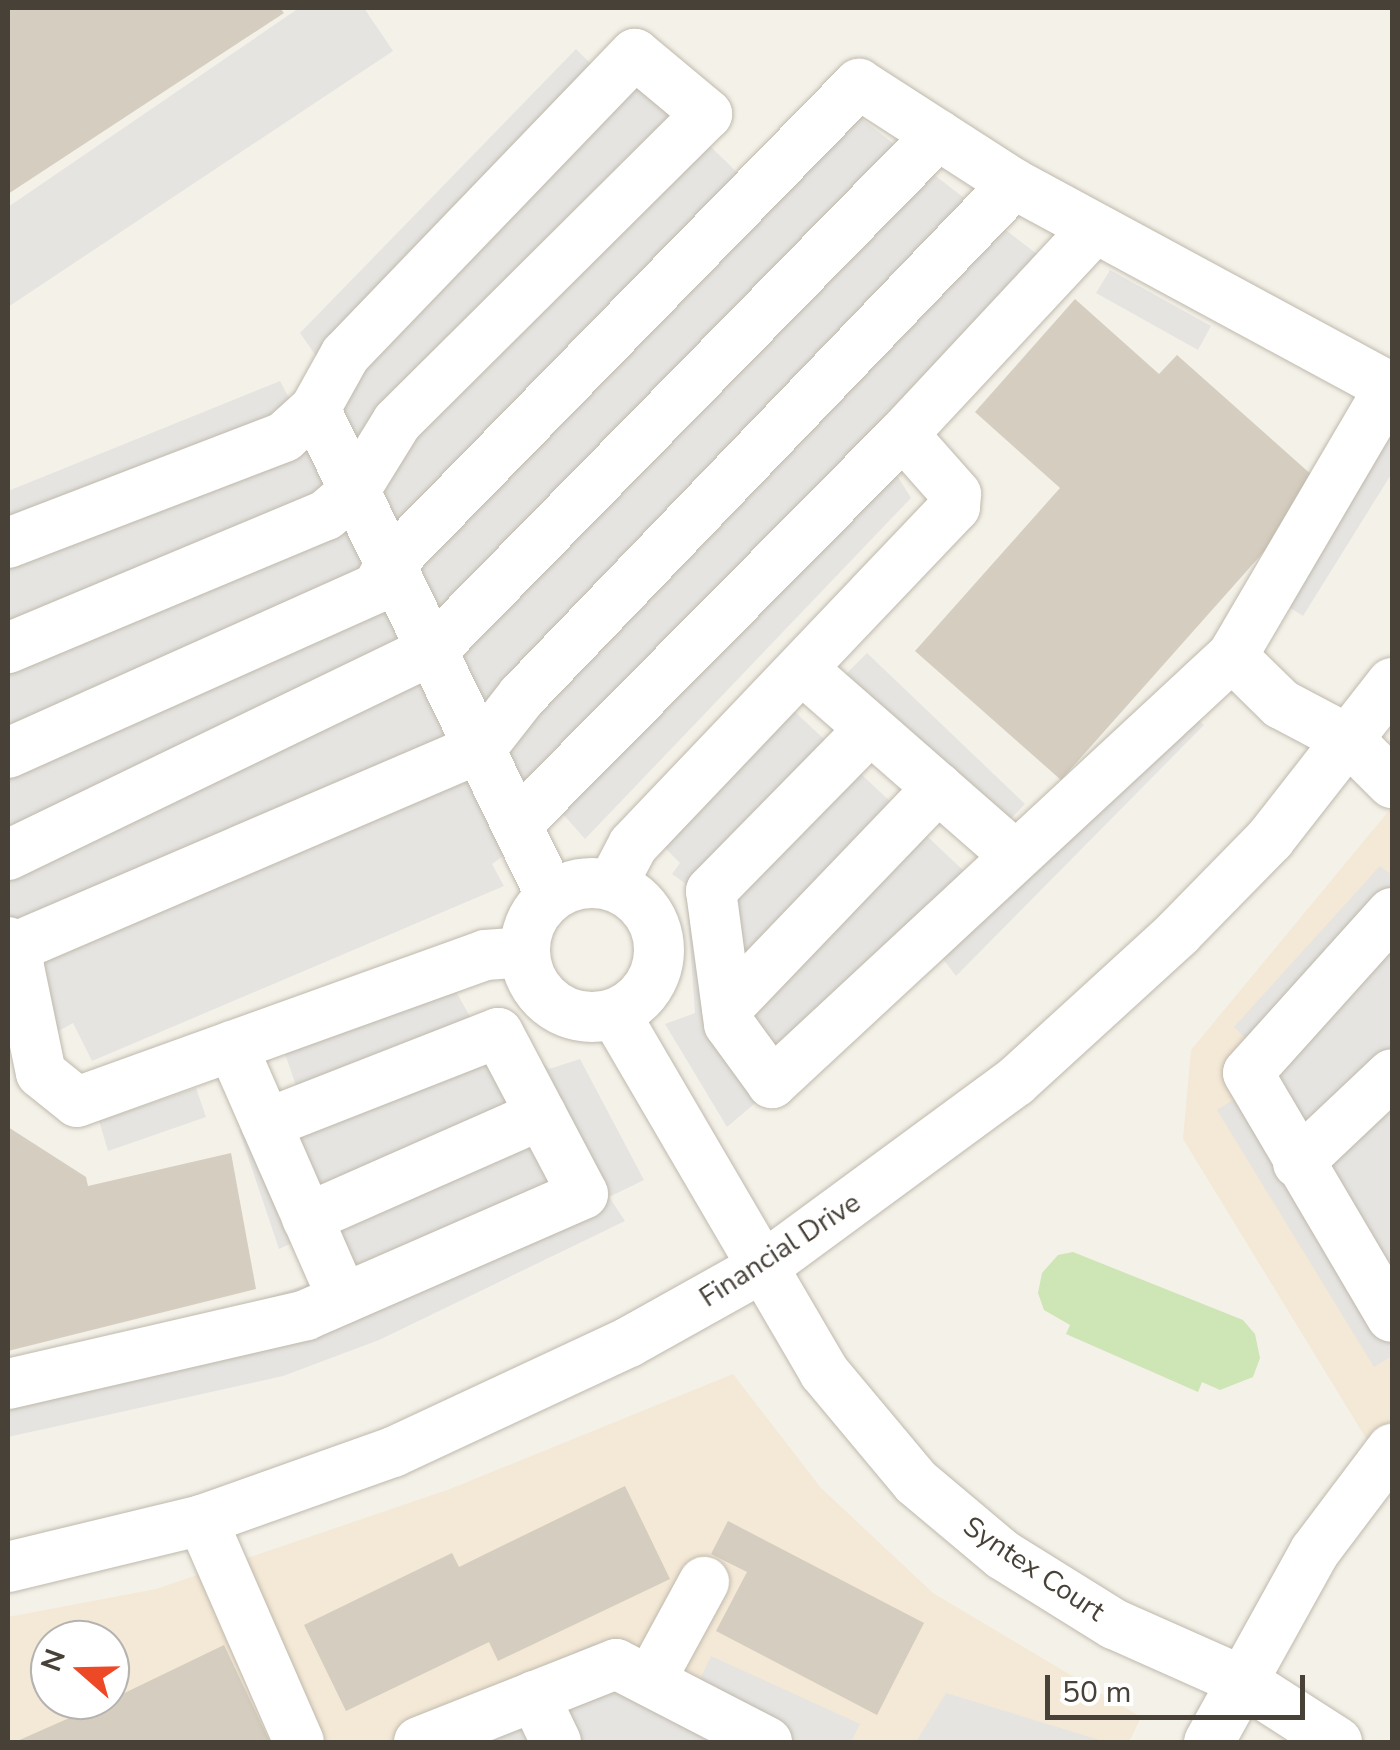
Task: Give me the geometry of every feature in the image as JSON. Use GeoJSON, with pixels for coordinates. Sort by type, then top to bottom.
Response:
{"type":"FeatureCollection","features":[{"type":"Feature","properties":{"kind":"street"},"geometry":{"type":"LineString","coordinates":[[8,543],[284,437],[315,409],[345,355],[635,54],[707,114],[397,422],[354,490],[326,515],[8,648]]}},
{"type":"Feature","properties":{"kind":"street"},"geometry":{"type":"LineString","coordinates":[[8,753],[377,588],[391,563],[860,84],[1014,184],[1390,386],[1232,656],[1014,854],[772,1083],[729,1024],[711,891],[870,729]]}},
{"type":"Feature","properties":{"kind":"street"},"geometry":{"type":"LineString","coordinates":[[8,855],[434,650],[938,135]]}},
{"type":"Feature","properties":{"kind":"street"},"geometry":{"type":"LineString","coordinates":[[524,952],[485,955],[77,1102],[42,1073],[9,946],[482,747],[522,696],[1014,184]]}},
{"type":"Feature","properties":{"kind":"street"},"geometry":{"type":"LineString","coordinates":[[519,822],[903,434],[1094,229]]}},
{"type":"Feature","properties":{"kind":"street"},"geometry":{"type":"LineString","coordinates":[[315,409],[519,822],[551,896]]}},
{"type":"Feature","properties":{"kind":"street"},"geometry":{"type":"LineString","coordinates":[[612,884],[633,845],[956,507],[956,494],[903,434]]}},
{"type":"Feature","properties":{"kind":"street"},"geometry":{"type":"LineString","coordinates":[[1232,656],[1281,704],[1349,740],[1392,783]]}},
{"type":"Feature","properties":{"kind":"street"},"geometry":{"type":"LineString","coordinates":[[802,668],[1014,854]]}},
{"type":"Feature","properties":{"kind":"street","name":"Financial Drive"},"geometry":{"type":"LineString","coordinates":[[8,1567],[202,1520],[393,1452],[629,1342],[762,1267],[915,1161],[1029,1070],[1191,920],[1270,839],[1392,683]]}},
{"type":"Feature","properties":{"kind":"street"},"geometry":{"type":"LineString","coordinates":[[727,1008],[938,788]]}},
{"type":"Feature","properties":{"kind":"street"},"geometry":{"type":"LineString","coordinates":[[580,884],[612,884],[646,908],[660,948],[648,988],[615,1014],[594,1018],[554,1006],[538,992],[524,952],[527,931],[551,896],[580,884]]}},
{"type":"Feature","properties":{"kind":"street"},"geometry":{"type":"LineString","coordinates":[[1392,913],[1248,1074],[1392,1317]]}},
{"type":"Feature","properties":{"kind":"street","name":"Syntex Court"},"geometry":{"type":"LineString","coordinates":[[615,1014],[824,1372],[916,1482],[1003,1554],[1114,1624],[1242,1682],[1337,1742]]}},
{"type":"Feature","properties":{"kind":"street"},"geometry":{"type":"LineString","coordinates":[[8,1384],[306,1315],[583,1194],[498,1033],[266,1124]]}},
{"type":"Feature","properties":{"kind":"street"},"geometry":{"type":"LineString","coordinates":[[232,1046],[343,1299]]}},
{"type":"Feature","properties":{"kind":"street"},"geometry":{"type":"LineString","coordinates":[[1298,1162],[1392,1074]]}},
{"type":"Feature","properties":{"kind":"street"},"geometry":{"type":"LineString","coordinates":[[307,1218],[541,1115]]}},
{"type":"Feature","properties":{"kind":"street"},"geometry":{"type":"LineString","coordinates":[[1208,1742],[1315,1551],[1392,1449]]}},
{"type":"Feature","properties":{"kind":"street"},"geometry":{"type":"LineString","coordinates":[[202,1520],[299,1742]]}},
{"type":"Feature","properties":{"kind":"street"},"geometry":{"type":"LineString","coordinates":[[650,1681],[704,1582]]}},
{"type":"Feature","properties":{"kind":"street"},"geometry":{"type":"LineString","coordinates":[[418,1742],[616,1664],[767,1742]]}},
{"type":"Feature","properties":{"kind":"street"},"geometry":{"type":"LineString","coordinates":[[534,1696],[556,1742]]}},
{"type":"Feature","properties":{"kind":"street"},"geometry":{"type":"LineString","coordinates":[[676,1742],[722,1719]]}},
{"type":"Feature","properties":{"kind":"shaded area"},"geometry":{"type":"Polygon","coordinates":[[[299,8],[364,8],[393,51],[8,307],[8,207],[299,8]]]}},
{"type":"Feature","properties":{"kind":"shaded area"},"geometry":{"type":"Polygon","coordinates":[[[641,36],[709,145],[749,184],[828,93],[1068,278],[893,469],[911,498],[585,839],[563,814],[492,864],[504,886],[92,1061],[73,1023],[37,1043],[8,986],[8,491],[280,381],[297,413],[316,356],[300,333],[576,49],[602,75],[641,36]]]}},
{"type":"Feature","properties":{"kind":"shaded area"},"geometry":{"type":"Polygon","coordinates":[[[1110,270],[1211,326],[1198,350],[1096,293],[1110,270]]]}},
{"type":"Feature","properties":{"kind":"shaded area"},"geometry":{"type":"Polygon","coordinates":[[[1392,407],[1392,473],[1303,616],[1273,597],[1392,407]]]}},
{"type":"Feature","properties":{"kind":"shaded area"},"geometry":{"type":"Polygon","coordinates":[[[867,653],[1025,804],[1001,829],[843,677],[867,653]]]}},
{"type":"Feature","properties":{"kind":"shaded area"},"geometry":{"type":"Polygon","coordinates":[[[1178,703],[1204,725],[956,976],[936,950],[727,1127],[665,1024],[695,1013],[686,884],[672,874],[680,863],[660,843],[792,709],[965,872],[1178,703]]]}},
{"type":"Feature","properties":{"kind":"shaded area"},"geometry":{"type":"Polygon","coordinates":[[[1392,807],[1392,1481],[1183,1139],[1191,1050],[1392,807]]]}},
{"type":"Feature","properties":{"kind":"shaded area"},"geometry":{"type":"Polygon","coordinates":[[[1380,866],[1392,875],[1392,1356],[1374,1367],[1217,1110],[1241,1095],[1252,1045],[1234,1027],[1380,866]]]}},
{"type":"Feature","properties":{"kind":"shaded area"},"geometry":{"type":"Polygon","coordinates":[[[449,979],[473,1022],[505,1023],[549,1069],[580,1059],[644,1180],[609,1197],[625,1221],[379,1340],[283,1376],[8,1437],[8,1369],[96,1355],[317,1281],[298,1240],[279,1249],[239,1130],[301,1100],[285,1054],[449,979]]]}},
{"type":"Feature","properties":{"kind":"shaded area"},"geometry":{"type":"Polygon","coordinates":[[[196,1088],[206,1117],[108,1151],[99,1121],[196,1088]]]}},
{"type":"Feature","properties":{"kind":"shaded area"},"geometry":{"type":"Polygon","coordinates":[[[733,1374],[821,1488],[933,1593],[1141,1717],[1129,1742],[8,1742],[8,1617],[156,1589],[450,1489],[733,1374]]]}},
{"type":"Feature","properties":{"kind":"shaded area"},"geometry":{"type":"Polygon","coordinates":[[[593,1643],[695,1690],[711,1656],[860,1724],[851,1742],[394,1742],[593,1643]]]}},
{"type":"Feature","properties":{"kind":"shaded area"},"geometry":{"type":"Polygon","coordinates":[[[946,1693],[1106,1742],[916,1742],[946,1693]]]}},
{"type":"Feature","properties":{"kind":"green space"},"geometry":{"type":"Polygon","coordinates":[[[1073,1252],[1243,1320],[1255,1334],[1260,1358],[1253,1377],[1220,1390],[1202,1382],[1198,1392],[1066,1334],[1070,1325],[1044,1310],[1038,1293],[1042,1273],[1058,1255],[1073,1252]]]}},
{"type":"Feature","properties":{"kind":"building"},"geometry":{"type":"Polygon","coordinates":[[[8,8],[280,8],[284,13],[8,194],[8,8]]]}},
{"type":"Feature","properties":{"kind":"building"},"geometry":{"type":"Polygon","coordinates":[[[1075,299],[1159,374],[1177,355],[1323,485],[1061,780],[915,651],[1060,488],[975,412],[1075,299]]]}},
{"type":"Feature","properties":{"kind":"building"},"geometry":{"type":"Polygon","coordinates":[[[8,1127],[86,1177],[88,1186],[231,1153],[256,1289],[8,1351],[8,1127]]]}},
{"type":"Feature","properties":{"kind":"building"},"geometry":{"type":"Polygon","coordinates":[[[625,1486],[670,1579],[498,1661],[489,1642],[346,1711],[304,1625],[452,1553],[459,1567],[625,1486]]]}},
{"type":"Feature","properties":{"kind":"building"},"geometry":{"type":"Polygon","coordinates":[[[728,1521],[924,1623],[877,1715],[716,1631],[747,1572],[711,1554],[728,1521]]]}},
{"type":"Feature","properties":{"kind":"building"},"geometry":{"type":"Polygon","coordinates":[[[224,1645],[270,1742],[15,1742],[65,1720],[130,1720],[130,1690],[224,1645]]]}}]}
